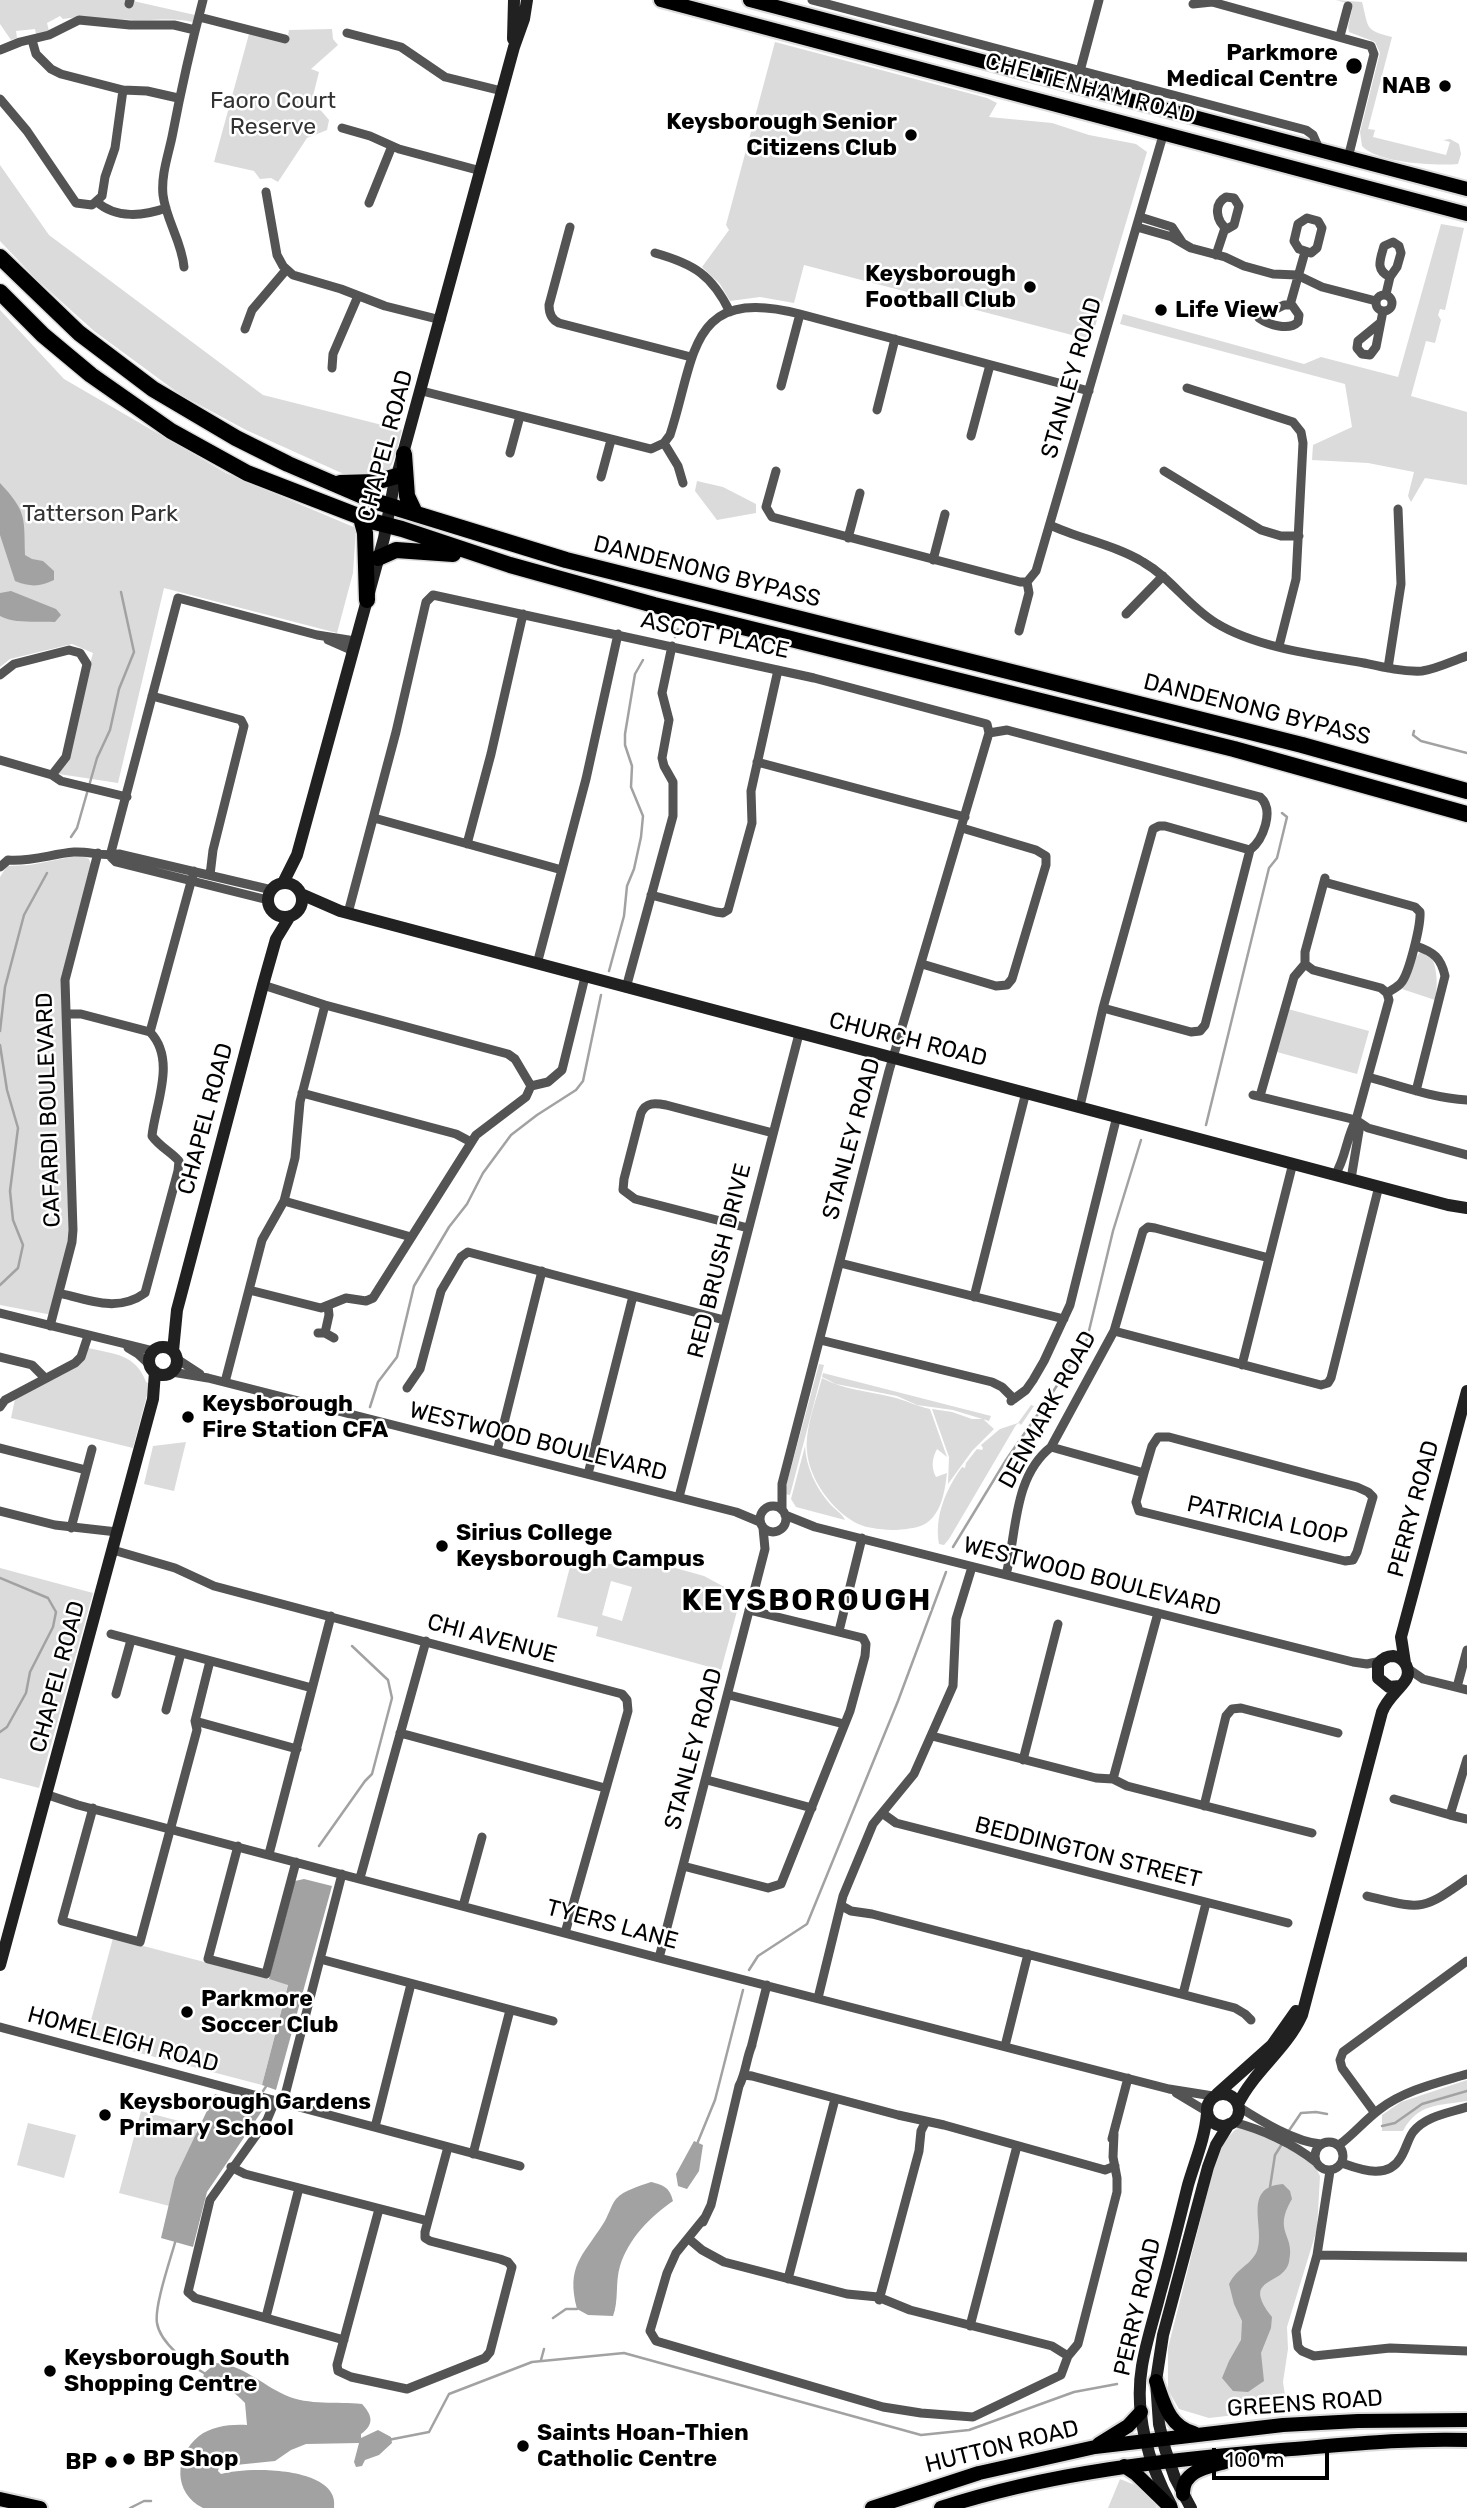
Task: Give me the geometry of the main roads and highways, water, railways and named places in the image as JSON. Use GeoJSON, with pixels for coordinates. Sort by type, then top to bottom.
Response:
{"type":"FeatureCollection","features":[{"type":"Feature","properties":{"kind":"highway","name":"DANDENONG BYPASS"},"geometry":{"type":"LineString","coordinates":[[0,257],[79,333],[153,389],[236,438],[330,483],[389,505],[566,560],[1302,745],[1467,791]]}},
{"type":"Feature","properties":{"kind":"highway","name":"DANDENONG BYPASS"},"geometry":{"type":"LineString","coordinates":[[0,292],[43,335],[81,366],[172,431],[247,473],[361,518],[480,556],[654,605],[1234,749],[1467,814]]}},
{"type":"Feature","properties":{"kind":"highway"},"geometry":{"type":"LineString","coordinates":[[404,454],[407,496],[415,513]]}},
{"type":"Feature","properties":{"kind":"highway"},"geometry":{"type":"LineString","coordinates":[[330,483],[375,482],[397,476]]}},
{"type":"Feature","properties":{"kind":"highway"},"geometry":{"type":"LineString","coordinates":[[361,518],[365,528],[367,600]]}},
{"type":"Feature","properties":{"kind":"highway"},"geometry":{"type":"LineString","coordinates":[[378,558],[396,550],[480,556]]}},
{"type":"Feature","properties":{"kind":"main road","name":"CHAPEL ROAD"},"geometry":{"type":"LineString","coordinates":[[513,47],[514,0]]}},
{"type":"Feature","properties":{"kind":"main road","name":"CHAPEL ROAD"},"geometry":{"type":"LineString","coordinates":[[276,939],[294,913],[284,891],[297,855],[367,600],[389,505],[513,47],[524,19],[527,0]]}},
{"type":"Feature","properties":{"kind":"main road","name":"CHELTENHAM ROAD"},"geometry":{"type":"LineString","coordinates":[[661,0],[1461,213]]}},
{"type":"Feature","properties":{"kind":"main road","name":"CHELTENHAM ROAD"},"geometry":{"type":"LineString","coordinates":[[756,1],[1463,188]]}},
{"type":"Feature","properties":{"kind":"main road"},"geometry":{"type":"LineString","coordinates":[[1071,108],[1076,86]]}},
{"type":"Feature","properties":{"kind":"main road"},"geometry":{"type":"LineString","coordinates":[[1164,132],[1170,111]]}},
{"type":"Feature","properties":{"kind":"main road"},"geometry":{"type":"LineString","coordinates":[[1461,213],[1463,188]]}},
{"type":"Feature","properties":{"kind":"main road"},"geometry":{"type":"LineString","coordinates":[[275,914],[284,891]]}},
{"type":"Feature","properties":{"kind":"main road","name":"CHURCH ROAD"},"geometry":{"type":"LineString","coordinates":[[284,891],[344,912],[626,988],[1467,1208]]}},
{"type":"Feature","properties":{"kind":"main road","name":"CHURCH ROAD"},"geometry":{"type":"LineString","coordinates":[[275,914],[317,908],[344,912]]}},
{"type":"Feature","properties":{"kind":"main road","name":"CHAPEL ROAD"},"geometry":{"type":"LineString","coordinates":[[175,1355],[177,1310],[276,939],[275,914]]}},
{"type":"Feature","properties":{"kind":"main road","name":"CHAPEL ROAD"},"geometry":{"type":"LineString","coordinates":[[156,1350],[177,1310]]}},
{"type":"Feature","properties":{"kind":"main road"},"geometry":{"type":"LineString","coordinates":[[166,1348],[175,1355],[176,1366],[161,1371],[150,1358],[156,1350],[166,1348]]}},
{"type":"Feature","properties":{"kind":"main road","name":"CHAPEL ROAD"},"geometry":{"type":"LineString","coordinates":[[0,1965],[161,1371]]}},
{"type":"Feature","properties":{"kind":"main road","name":"PERRY ROAD"},"geometry":{"type":"LineString","coordinates":[[1381,1660],[1392,1651],[1401,1637],[1467,1391]]}},
{"type":"Feature","properties":{"kind":"main road","name":"PERRY ROAD"},"geometry":{"type":"LineString","coordinates":[[1401,1637],[1406,1665]]}},
{"type":"Feature","properties":{"kind":"main road"},"geometry":{"type":"LineString","coordinates":[[1308,1990],[1272,2045],[1208,2103],[1207,2112],[1215,2124],[1231,2123],[1238,2115],[1238,2105],[1249,2084],[1275,2057],[1293,2032],[1301,2015],[1308,1990],[1382,1712],[1385,1703],[1402,1684],[1406,1665],[1391,1656],[1381,1660],[1377,1669],[1382,1712]]}},
{"type":"Feature","properties":{"kind":"main road"},"geometry":{"type":"LineString","coordinates":[[1377,1678],[1389,1687],[1402,1684]]}},
{"type":"Feature","properties":{"kind":"main road"},"geometry":{"type":"LineString","coordinates":[[1215,2095],[1227,2094],[1238,2105]]}},
{"type":"Feature","properties":{"kind":"main road","name":"PERRY ROAD"},"geometry":{"type":"LineString","coordinates":[[1172,2508],[1152,2463],[1146,2440],[1141,2412],[1140,2379],[1194,2163],[1204,2136],[1207,2112]]}},
{"type":"Feature","properties":{"kind":"main road","name":"PERRY ROAD"},"geometry":{"type":"LineString","coordinates":[[1191,2508],[1169,2461],[1158,2424],[1156,2381],[1164,2335],[1208,2167],[1216,2145],[1231,2123]]}},
{"type":"Feature","properties":{"kind":"main road"},"geometry":{"type":"LineString","coordinates":[[1156,2381],[1174,2423],[1199,2435]]}},
{"type":"Feature","properties":{"kind":"main road"},"geometry":{"type":"LineString","coordinates":[[1095,2447],[1128,2426],[1141,2412]]}},
{"type":"Feature","properties":{"kind":"main road"},"geometry":{"type":"LineString","coordinates":[[1399,2420],[1401,2441]]}},
{"type":"Feature","properties":{"kind":"main road","name":"GREENS ROAD"},"geometry":{"type":"LineString","coordinates":[[1146,2440],[1283,2426],[1399,2420],[1467,2420]]}},
{"type":"Feature","properties":{"kind":"main road","name":"HUTTON ROAD"},"geometry":{"type":"LineString","coordinates":[[872,2508],[979,2473],[1095,2447],[1146,2440]]}},
{"type":"Feature","properties":{"kind":"main road","name":"GREENS ROAD"},"geometry":{"type":"LineString","coordinates":[[1169,2461],[1401,2441],[1467,2440]]}},
{"type":"Feature","properties":{"kind":"main road"},"geometry":{"type":"LineString","coordinates":[[1183,2494],[1185,2481],[1194,2473],[1256,2452]]}},
{"type":"Feature","properties":{"kind":"main road","name":"HUTTON ROAD"},"geometry":{"type":"LineString","coordinates":[[940,2508],[1054,2478],[1169,2461]]}},
{"type":"Feature","properties":{"kind":"main road"},"geometry":{"type":"LineString","coordinates":[[1124,2466],[1172,2508]]}},
{"type":"Feature","properties":{"kind":"main road"},"geometry":{"type":"LineString","coordinates":[[979,2473],[986,2494]]}},
{"type":"Feature","properties":{"kind":"main road"},"geometry":{"type":"LineString","coordinates":[[0,2499],[40,2508]]}},
{"type":"Feature","properties":{"kind":"waterway"},"geometry":{"type":"LineString","coordinates":[[71,837],[77,828],[97,758],[110,730],[119,689],[134,652],[121,592]]}},
{"type":"Feature","properties":{"kind":"waterway"},"geometry":{"type":"LineString","coordinates":[[675,637],[678,629]]}},
{"type":"Feature","properties":{"kind":"waterway"},"geometry":{"type":"LineString","coordinates":[[609,971],[624,916],[627,886],[641,837],[643,816],[631,787],[632,766],[625,745],[625,734],[635,674],[643,660]]}},
{"type":"Feature","properties":{"kind":"waterway"},"geometry":{"type":"LineString","coordinates":[[1414,731],[1413,735],[1421,741],[1467,753]]}},
{"type":"Feature","properties":{"kind":"waterway"},"geometry":{"type":"LineString","coordinates":[[1206,1125],[1269,868],[1277,858],[1287,817],[1282,813]]}},
{"type":"Feature","properties":{"kind":"waterway"},"geometry":{"type":"LineString","coordinates":[[0,1031],[5,987],[24,915],[47,873]]}},
{"type":"Feature","properties":{"kind":"waterway"},"geometry":{"type":"LineString","coordinates":[[370,1407],[378,1382],[397,1357],[414,1286],[449,1227],[467,1204],[483,1173],[511,1135],[576,1090],[583,1081],[601,995]]}},
{"type":"Feature","properties":{"kind":"waterway"},"geometry":{"type":"LineString","coordinates":[[0,1045],[7,1090],[18,1128],[10,1191],[13,1220],[23,1245],[18,1268],[0,1285]]}},
{"type":"Feature","properties":{"kind":"waterway"},"geometry":{"type":"LineString","coordinates":[[953,1547],[1006,1460],[1087,1339],[1113,1231],[1141,1140]]}},
{"type":"Feature","properties":{"kind":"waterway"},"geometry":{"type":"LineString","coordinates":[[749,1970],[758,1956],[807,1924],[898,1701],[946,1572]]}},
{"type":"Feature","properties":{"kind":"waterway"},"geometry":{"type":"LineString","coordinates":[[0,1578],[48,1598],[56,1612],[53,1627],[30,1672],[26,1693],[7,1727],[0,1732]]}},
{"type":"Feature","properties":{"kind":"waterway"},"geometry":{"type":"LineString","coordinates":[[319,1846],[372,1774],[392,1698],[388,1680],[352,1646]]}},
{"type":"Feature","properties":{"kind":"waterway"},"geometry":{"type":"LineString","coordinates":[[697,2144],[715,2100],[743,1990]]}},
{"type":"Feature","properties":{"kind":"waterway"},"geometry":{"type":"LineString","coordinates":[[263,2091],[267,2085]]}},
{"type":"Feature","properties":{"kind":"waterway"},"geometry":{"type":"LineString","coordinates":[[1382,2126],[1395,2123],[1422,2104],[1467,2091]]}},
{"type":"Feature","properties":{"kind":"waterway"},"geometry":{"type":"LineString","coordinates":[[1288,2132],[1301,2113],[1327,2114]]}},
{"type":"Feature","properties":{"kind":"waterway"},"geometry":{"type":"LineString","coordinates":[[1270,2187],[1275,2155],[1282,2144]]}},
{"type":"Feature","properties":{"kind":"waterway"},"geometry":{"type":"LineString","coordinates":[[176,2239],[160,2294],[157,2323],[169,2345],[204,2373]]}},
{"type":"Feature","properties":{"kind":"waterway"},"geometry":{"type":"LineString","coordinates":[[553,2318],[566,2309],[577,2309]]}},
{"type":"Feature","properties":{"kind":"waterway"},"geometry":{"type":"LineString","coordinates":[[541,2360],[544,2349]]}},
{"type":"Feature","properties":{"kind":"waterway"},"geometry":{"type":"LineString","coordinates":[[388,2440],[429,2432],[449,2394],[532,2362],[624,2353],[921,2435],[969,2430],[1074,2392],[1117,2384]]}},
{"type":"Feature","properties":{"kind":"waterway"},"geometry":{"type":"LineString","coordinates":[[130,2508],[144,2501],[151,2501]]}},
{"type":"Feature","properties":{"kind":"place","name":"Parkmore Medical Centre"},"geometry":{"type":"Point","coordinates":[1354,66]}},
{"type":"Feature","properties":{"kind":"place","name":"NAB"},"geometry":{"type":"Point","coordinates":[1445,86]}},
{"type":"Feature","properties":{"kind":"place","name":"Keysborough Senior Citizens Club"},"geometry":{"type":"Point","coordinates":[911,135]}},
{"type":"Feature","properties":{"kind":"place","name":"Keysborough Football Club"},"geometry":{"type":"Point","coordinates":[1030,287]}},
{"type":"Feature","properties":{"kind":"place","name":"Life View"},"geometry":{"type":"Point","coordinates":[1161,310]}},
{"type":"Feature","properties":{"kind":"place","name":"Keysborough Fire Station CFA"},"geometry":{"type":"Point","coordinates":[188,1417]}},
{"type":"Feature","properties":{"kind":"place","name":"Sirius College Keysborough Campus"},"geometry":{"type":"Point","coordinates":[442,1546]}},
{"type":"Feature","properties":{"kind":"place","name":"Parkmore Soccer Club"},"geometry":{"type":"Point","coordinates":[187,2012]}},
{"type":"Feature","properties":{"kind":"place","name":"Keysborough Gardens Primary School"},"geometry":{"type":"Point","coordinates":[105,2115]}},
{"type":"Feature","properties":{"kind":"place","name":"Keysborough South Shopping Centre"},"geometry":{"type":"Point","coordinates":[50,2371]}},
{"type":"Feature","properties":{"kind":"place","name":"Saints Hoan-Thien Catholic Centre"},"geometry":{"type":"Point","coordinates":[523,2446]}},
{"type":"Feature","properties":{"kind":"place","name":"BP Shop"},"geometry":{"type":"Point","coordinates":[129,2459]}},
{"type":"Feature","properties":{"kind":"place","name":"BP"},"geometry":{"type":"Point","coordinates":[111,2462]}},
{"type":"Feature","properties":{"kind":"district","name":"KEYSBOROUGH"},"geometry":{"type":"Point","coordinates":[807,1601]}},
{"type":"Feature","properties":{"kind":"park label","name":"Faoro Court Reserve"},"geometry":{"type":"Point","coordinates":[273,114]}},
{"type":"Feature","properties":{"kind":"park label","name":"Tatterson Park"},"geometry":{"type":"Point","coordinates":[100,514]}}]}
